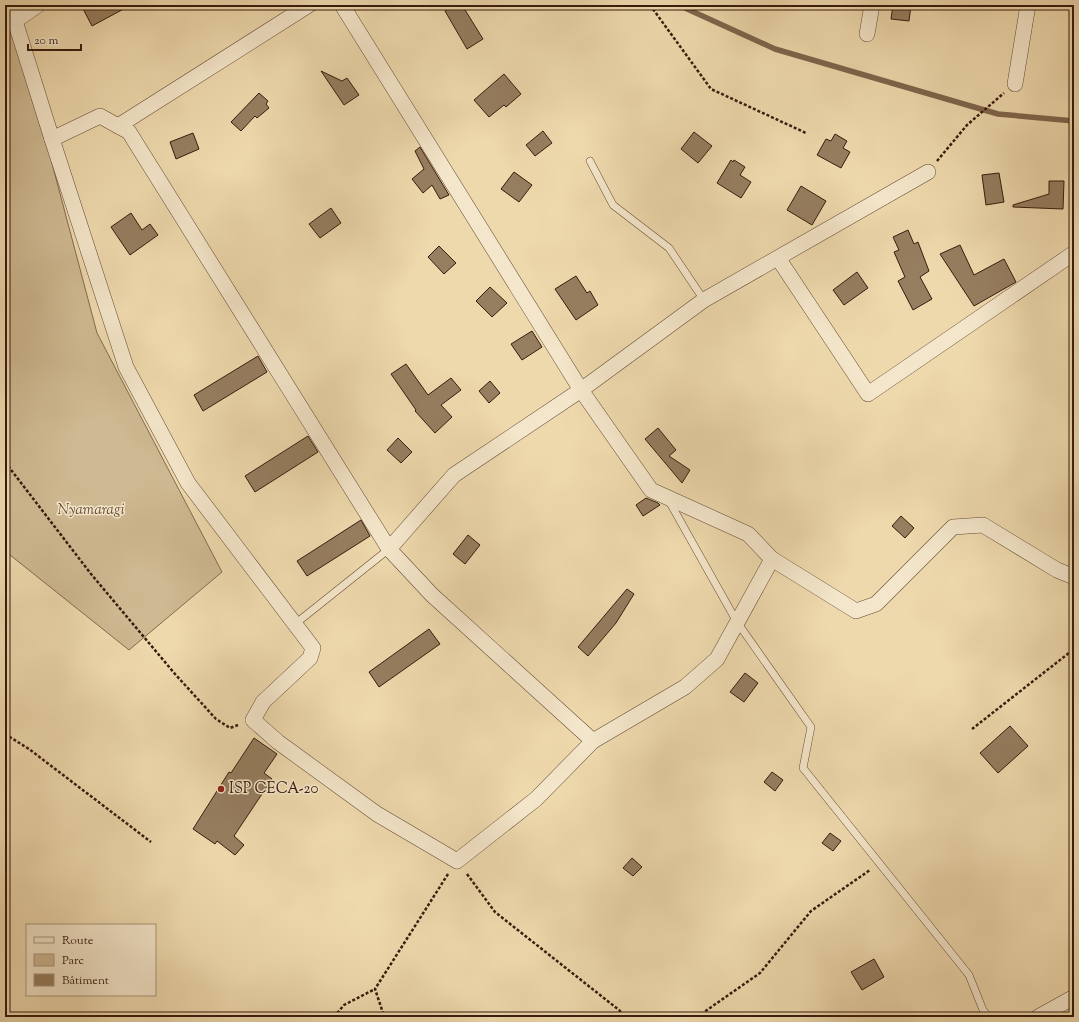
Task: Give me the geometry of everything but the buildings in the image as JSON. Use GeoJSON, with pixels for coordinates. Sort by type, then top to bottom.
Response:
{"type":"FeatureCollection","features":[{"type":"Feature","properties":{"kind":"street"},"geometry":{"type":"LineString","coordinates":[[12,5],[15,21],[52,139],[126,367],[188,483],[313,648],[310,658],[263,702],[254,720],[278,742],[377,814],[457,861],[536,799],[593,741],[685,687],[717,659],[772,559]]}},
{"type":"Feature","properties":{"kind":"street"},"geometry":{"type":"LineString","coordinates":[[15,21],[38,5]]}},
{"type":"Feature","properties":{"kind":"street"},"geometry":{"type":"LineString","coordinates":[[118,126],[309,5]]}},
{"type":"Feature","properties":{"kind":"street"},"geometry":{"type":"LineString","coordinates":[[342,5],[581,390],[651,490],[748,534],[772,559],[856,611],[876,604],[953,527],[983,525],[1057,570],[1074,578]]}},
{"type":"Feature","properties":{"kind":"street"},"geometry":{"type":"LineString","coordinates":[[867,34],[872,5]]}},
{"type":"Feature","properties":{"kind":"street"},"geometry":{"type":"LineString","coordinates":[[1015,84],[1028,5]]}},
{"type":"Feature","properties":{"kind":"street"},"geometry":{"type":"LineString","coordinates":[[52,139],[100,116],[129,132],[389,549],[432,595],[593,741]]}},
{"type":"Feature","properties":{"kind":"street"},"geometry":{"type":"LineString","coordinates":[[389,549],[454,475],[581,390],[704,300],[928,172]]}},
{"type":"Feature","properties":{"kind":"street"},"geometry":{"type":"LineString","coordinates":[[778,258],[868,394],[1074,253]]}},
{"type":"Feature","properties":{"kind":"street"},"geometry":{"type":"LineString","coordinates":[[1038,1017],[1074,997]]}},
{"type":"Feature","properties":{"kind":"lane"},"geometry":{"type":"LineString","coordinates":[[590,161],[613,205],[668,248],[704,300]]}},
{"type":"Feature","properties":{"kind":"lane"},"geometry":{"type":"LineString","coordinates":[[667,497],[737,622],[811,726],[803,768],[968,975],[983,1010],[989,1017]]}},
{"type":"Feature","properties":{"kind":"lane"},"geometry":{"type":"LineString","coordinates":[[295,624],[389,549]]}},
{"type":"Feature","properties":{"kind":"path"},"geometry":{"type":"LineString","coordinates":[[650,5],[711,89],[806,134]]}},
{"type":"Feature","properties":{"kind":"path"},"geometry":{"type":"LineString","coordinates":[[928,172],[967,125],[1015,84]]}},
{"type":"Feature","properties":{"kind":"path"},"geometry":{"type":"LineString","coordinates":[[5,462],[91,574],[175,674],[216,719],[230,728],[254,720]]}},
{"type":"Feature","properties":{"kind":"path"},"geometry":{"type":"LineString","coordinates":[[972,729],[1074,649]]}},
{"type":"Feature","properties":{"kind":"path"},"geometry":{"type":"LineString","coordinates":[[5,734],[29,749],[151,842]]}},
{"type":"Feature","properties":{"kind":"path"},"geometry":{"type":"LineString","coordinates":[[334,1017],[344,1005],[375,989],[457,861],[495,912],[619,1010],[625,1017]]}},
{"type":"Feature","properties":{"kind":"path"},"geometry":{"type":"LineString","coordinates":[[697,1017],[760,973],[811,911],[879,864]]}},
{"type":"Feature","properties":{"kind":"path"},"geometry":{"type":"LineString","coordinates":[[375,989],[383,1013],[388,1017]]}},
{"type":"Feature","properties":{"kind":"green space","name":"Nyamaragi"},"geometry":{"type":"Polygon","coordinates":[[[5,5],[10,5],[97,333],[222,572],[129,650],[5,551],[5,5]]]}},
{"type":"Feature","properties":{"kind":"waterway"},"geometry":{"type":"LineString","coordinates":[[685,8],[775,49],[998,114],[1074,121]]}},
{"type":"Feature","properties":{"kind":"place","name":"ISP CECA-20"},"geometry":{"type":"Point","coordinates":[221,789]}}]}
